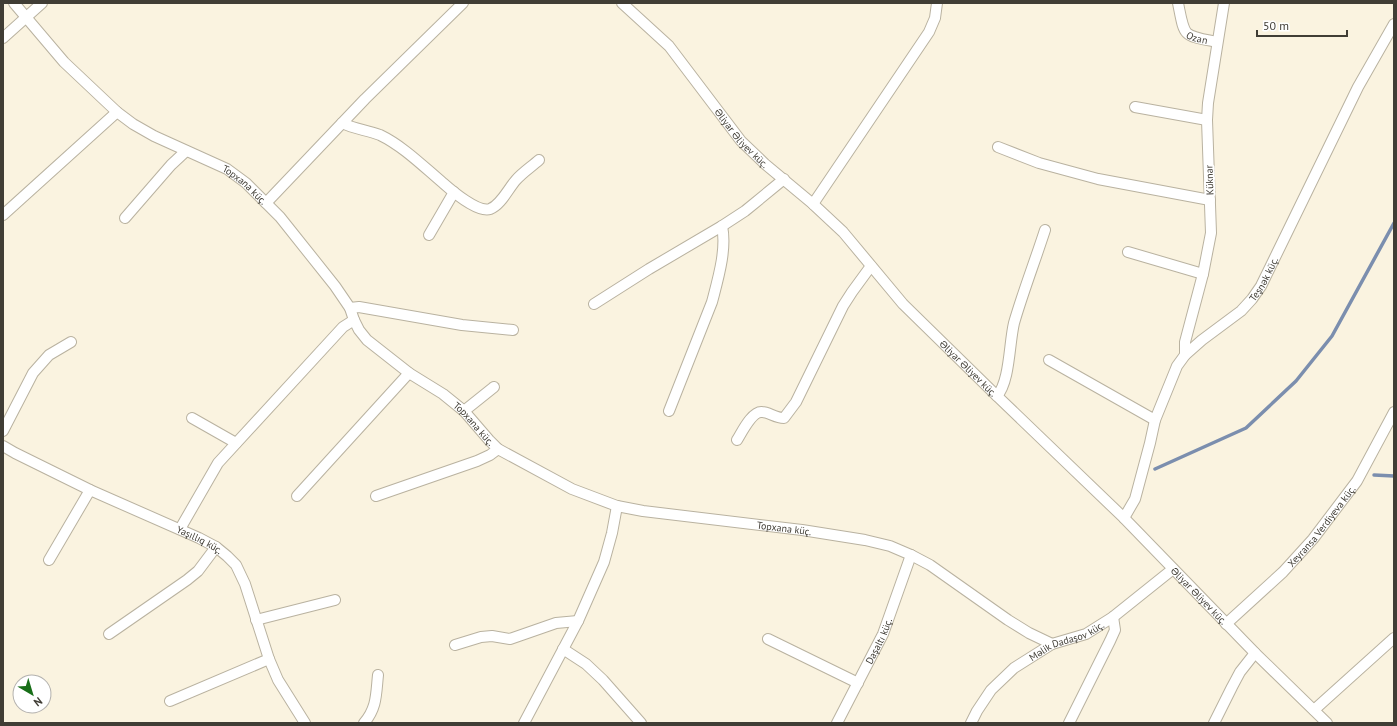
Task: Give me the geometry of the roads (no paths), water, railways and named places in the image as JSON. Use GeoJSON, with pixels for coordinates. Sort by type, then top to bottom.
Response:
{"type":"FeatureCollection","features":[{"type":"Feature","properties":{"kind":"street","name":"Topxana küç."},"geometry":{"type":"LineString","coordinates":[[14,3],[64,62],[117,112],[133,124],[149,133],[227,169],[246,183],[280,217],[335,286],[350,308],[359,330],[367,340],[409,373],[443,394],[464,411],[498,449],[572,489],[617,506],[643,511],[802,530],[865,540],[890,546],[930,565],[1008,620],[1029,633],[1052,644]]}},
{"type":"Feature","properties":{"kind":"street"},"geometry":{"type":"LineString","coordinates":[[3,38],[42,3]]}},
{"type":"Feature","properties":{"kind":"street"},"geometry":{"type":"LineString","coordinates":[[266,203],[342,123],[463,3]]}},
{"type":"Feature","properties":{"kind":"street","name":"Əliyar Əliyev küç."},"geometry":{"type":"LineString","coordinates":[[622,3],[669,46],[740,141],[843,232],[903,304],[996,396],[1124,518],[1226,624],[1327,723]]}},
{"type":"Feature","properties":{"kind":"street"},"geometry":{"type":"LineString","coordinates":[[813,204],[929,32],[935,18],[937,3]]}},
{"type":"Feature","properties":{"kind":"street","name":"Ozan"},"geometry":{"type":"LineString","coordinates":[[1178,3],[1184,30],[1190,37],[1217,42]]}},
{"type":"Feature","properties":{"kind":"street","name":"Küknar"},"geometry":{"type":"LineString","coordinates":[[1186,355],[1185,342],[1204,274],[1211,233],[1207,120],[1210,80],[1224,3]]}},
{"type":"Feature","properties":{"kind":"street","name":"Teşnək küç."},"geometry":{"type":"LineString","coordinates":[[1124,518],[1135,499],[1155,420],[1178,366],[1186,355],[1202,340],[1241,311],[1261,286],[1358,87],[1394,24]]}},
{"type":"Feature","properties":{"kind":"street"},"geometry":{"type":"LineString","coordinates":[[1135,107],[1207,120]]}},
{"type":"Feature","properties":{"kind":"street"},"geometry":{"type":"LineString","coordinates":[[3,215],[117,112]]}},
{"type":"Feature","properties":{"kind":"street"},"geometry":{"type":"LineString","coordinates":[[342,123],[350,127],[381,136],[392,142],[454,192],[478,208],[485,210],[491,209],[497,204],[516,179],[539,160]]}},
{"type":"Feature","properties":{"kind":"street"},"geometry":{"type":"LineString","coordinates":[[998,147],[1039,163],[1098,179],[1210,200]]}},
{"type":"Feature","properties":{"kind":"street"},"geometry":{"type":"LineString","coordinates":[[125,218],[171,165],[186,151]]}},
{"type":"Feature","properties":{"kind":"street"},"geometry":{"type":"LineString","coordinates":[[594,304],[745,211],[784,179]]}},
{"type":"Feature","properties":{"kind":"street"},"geometry":{"type":"LineString","coordinates":[[429,236],[454,192]]}},
{"type":"Feature","properties":{"kind":"street"},"geometry":{"type":"LineString","coordinates":[[669,411],[715,290],[724,242],[722,226]]}},
{"type":"Feature","properties":{"kind":"street"},"geometry":{"type":"LineString","coordinates":[[996,396],[1001,391],[1005,382],[1015,321],[1045,230]]}},
{"type":"Feature","properties":{"kind":"street"},"geometry":{"type":"LineString","coordinates":[[1128,252],[1204,274]]}},
{"type":"Feature","properties":{"kind":"street"},"geometry":{"type":"LineString","coordinates":[[737,440],[748,421],[756,413],[762,412],[777,418],[784,418],[788,414],[796,402],[843,306],[872,266]]}},
{"type":"Feature","properties":{"kind":"street"},"geometry":{"type":"LineString","coordinates":[[350,308],[359,306],[462,325],[513,330]]}},
{"type":"Feature","properties":{"kind":"street"},"geometry":{"type":"LineString","coordinates":[[180,529],[218,463],[343,327],[354,320]]}},
{"type":"Feature","properties":{"kind":"street"},"geometry":{"type":"LineString","coordinates":[[3,431],[32,373],[49,356],[71,342]]}},
{"type":"Feature","properties":{"kind":"street"},"geometry":{"type":"LineString","coordinates":[[1049,360],[1155,420]]}},
{"type":"Feature","properties":{"kind":"street"},"geometry":{"type":"LineString","coordinates":[[297,496],[409,373]]}},
{"type":"Feature","properties":{"kind":"street"},"geometry":{"type":"LineString","coordinates":[[464,411],[494,387]]}},
{"type":"Feature","properties":{"kind":"street","name":"Xeyransa Verdiyeva küç."},"geometry":{"type":"LineString","coordinates":[[1226,624],[1283,572],[1314,540],[1357,481],[1394,412]]}},
{"type":"Feature","properties":{"kind":"street"},"geometry":{"type":"LineString","coordinates":[[192,418],[236,443]]}},
{"type":"Feature","properties":{"kind":"street","name":"Yaşıllıq küç."},"geometry":{"type":"LineString","coordinates":[[3,446],[15,454],[90,490],[199,538],[227,556],[240,573],[269,660],[278,680],[305,723]]}},
{"type":"Feature","properties":{"kind":"street"},"geometry":{"type":"LineString","coordinates":[[376,496],[477,461],[490,455],[498,449]]}},
{"type":"Feature","properties":{"kind":"street"},"geometry":{"type":"LineString","coordinates":[[50,560],[90,490]]}},
{"type":"Feature","properties":{"kind":"street"},"geometry":{"type":"LineString","coordinates":[[524,723],[578,621],[604,562],[612,533],[617,506]]}},
{"type":"Feature","properties":{"kind":"street"},"geometry":{"type":"LineString","coordinates":[[109,634],[187,580],[198,571],[216,548]]}},
{"type":"Feature","properties":{"kind":"street","name":"Daşaltı küç."},"geometry":{"type":"LineString","coordinates":[[837,723],[883,634],[911,555]]}},
{"type":"Feature","properties":{"kind":"street","name":"Məlik Dadaşov küç."},"geometry":{"type":"LineString","coordinates":[[971,723],[977,711],[992,690],[1014,668],[1052,644],[1086,634],[1113,617],[1173,569]]}},
{"type":"Feature","properties":{"kind":"street"},"geometry":{"type":"LineString","coordinates":[[256,620],[335,600]]}},
{"type":"Feature","properties":{"kind":"street"},"geometry":{"type":"LineString","coordinates":[[1069,723],[1115,630],[1113,617]]}},
{"type":"Feature","properties":{"kind":"street"},"geometry":{"type":"LineString","coordinates":[[455,645],[481,637],[492,636],[510,639],[556,623],[578,621]]}},
{"type":"Feature","properties":{"kind":"street"},"geometry":{"type":"LineString","coordinates":[[1314,710],[1394,638]]}},
{"type":"Feature","properties":{"kind":"street"},"geometry":{"type":"LineString","coordinates":[[768,639],[858,683]]}},
{"type":"Feature","properties":{"kind":"street"},"geometry":{"type":"LineString","coordinates":[[563,649],[586,664],[598,675],[641,723]]}},
{"type":"Feature","properties":{"kind":"street"},"geometry":{"type":"LineString","coordinates":[[1214,723],[1235,682],[1255,653]]}},
{"type":"Feature","properties":{"kind":"street"},"geometry":{"type":"LineString","coordinates":[[170,700],[269,660]]}},
{"type":"Feature","properties":{"kind":"street"},"geometry":{"type":"LineString","coordinates":[[364,723],[370,716],[375,704],[378,675]]}},
{"type":"Feature","properties":{"kind":"waterway"},"geometry":{"type":"LineString","coordinates":[[1155,469],[1246,428],[1296,381],[1332,336],[1394,223]]}},
{"type":"Feature","properties":{"kind":"waterway"},"geometry":{"type":"LineString","coordinates":[[1374,475],[1394,476]]}}]}
